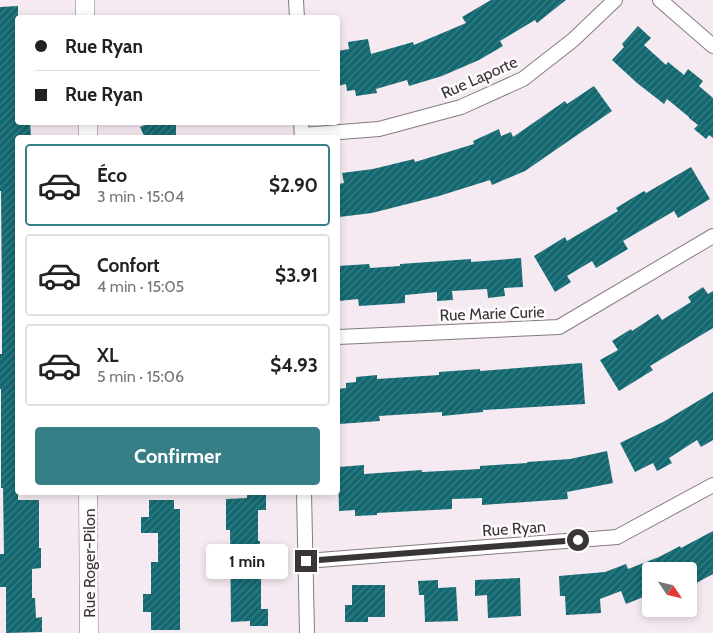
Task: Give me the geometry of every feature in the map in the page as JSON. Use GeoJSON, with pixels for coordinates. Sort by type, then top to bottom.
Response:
{"type":"FeatureCollection","features":[{"type":"Feature","properties":{"kind":"street"},"geometry":{"type":"LineString","coordinates":[[84,0],[85,15]]}},
{"type":"Feature","properties":{"kind":"street"},"geometry":{"type":"LineString","coordinates":[[296,0],[297,15]]}},
{"type":"Feature","properties":{"kind":"street","name":"Rue Laporte"},"geometry":{"type":"LineString","coordinates":[[302,132],[379,129],[461,107],[523,79],[573,40],[616,0]]}},
{"type":"Feature","properties":{"kind":"street"},"geometry":{"type":"LineString","coordinates":[[660,0],[713,46]]}},
{"type":"Feature","properties":{"kind":"street","name":"Rue Marie Curie"},"geometry":{"type":"LineString","coordinates":[[340,337],[559,328],[713,236]]}},
{"type":"Feature","properties":{"kind":"street","name":"Rue Ryan"},"geometry":{"type":"LineString","coordinates":[[306,561],[617,537],[713,485]]}},
{"type":"Feature","properties":{"kind":"street","name":"Rue Roger-Pilon"},"geometry":{"type":"LineString","coordinates":[[88,495],[89,633]]}},
{"type":"Feature","properties":{"kind":"street"},"geometry":{"type":"LineString","coordinates":[[304,495],[307,633]]}},
{"type":"Feature","properties":{"kind":"building"},"geometry":{"type":"Polygon","coordinates":[[[491,0],[566,0],[537,23],[535,20],[500,41],[503,46],[479,60],[442,76],[409,86],[407,80],[376,89],[377,93],[356,96],[355,90],[347,91],[346,84],[340,86],[340,51],[349,49],[348,42],[368,39],[371,54],[413,42],[414,45],[466,23],[462,17],[491,0]]]}},
{"type":"Feature","properties":{"kind":"building"},"geometry":{"type":"Polygon","coordinates":[[[18,6],[18,15],[15,15],[15,125],[30,125],[31,135],[15,135],[15,495],[18,495],[18,500],[39,500],[41,568],[32,569],[32,598],[35,598],[36,618],[42,617],[42,632],[6,633],[6,587],[0,587],[0,554],[4,554],[0,389],[2,304],[0,7],[18,6]]]}},
{"type":"Feature","properties":{"kind":"building"},"geometry":{"type":"Polygon","coordinates":[[[638,26],[651,38],[644,45],[666,65],[668,62],[684,75],[688,69],[703,81],[699,86],[713,98],[713,138],[709,135],[706,139],[694,129],[698,125],[689,117],[667,99],[664,104],[612,60],[624,47],[622,44],[638,26]]]}},
{"type":"Feature","properties":{"kind":"building"},"geometry":{"type":"Polygon","coordinates":[[[594,86],[612,111],[525,171],[492,185],[490,180],[439,196],[372,213],[340,217],[340,184],[344,183],[342,173],[373,169],[414,159],[415,162],[474,144],[473,141],[499,129],[501,136],[511,132],[513,137],[565,101],[567,104],[594,86]]]}},
{"type":"Feature","properties":{"kind":"building"},"geometry":{"type":"Polygon","coordinates":[[[145,125],[176,125],[176,135],[144,135],[140,127],[145,125]]]}},
{"type":"Feature","properties":{"kind":"building"},"geometry":{"type":"Polygon","coordinates":[[[691,167],[710,199],[678,218],[674,211],[623,241],[628,249],[596,268],[592,261],[567,276],[571,282],[555,292],[534,256],[565,237],[567,241],[618,211],[616,208],[644,191],[646,193],[691,167]]]}},
{"type":"Feature","properties":{"kind":"building"},"geometry":{"type":"Polygon","coordinates":[[[521,258],[523,287],[504,288],[505,296],[488,298],[487,289],[452,291],[453,300],[437,301],[437,292],[405,295],[405,303],[359,306],[358,299],[340,301],[340,266],[369,264],[370,268],[471,259],[471,262],[521,258]]]}},
{"type":"Feature","properties":{"kind":"building"},"geometry":{"type":"Polygon","coordinates":[[[703,287],[708,294],[713,291],[713,328],[650,366],[653,370],[619,391],[600,360],[618,350],[612,341],[658,314],[662,320],[691,302],[688,297],[703,287]]]}},
{"type":"Feature","properties":{"kind":"building"},"geometry":{"type":"Polygon","coordinates":[[[582,363],[585,404],[483,410],[483,412],[442,416],[442,412],[379,416],[380,421],[340,424],[340,389],[346,388],[346,383],[356,382],[356,377],[377,375],[377,379],[439,375],[439,372],[480,369],[480,371],[582,363]]]}},
{"type":"Feature","properties":{"kind":"building"},"geometry":{"type":"Polygon","coordinates":[[[713,392],[713,440],[701,447],[697,440],[669,458],[672,463],[657,471],[653,463],[635,472],[620,443],[663,422],[713,392]]]}},
{"type":"Feature","properties":{"kind":"building"},"geometry":{"type":"Polygon","coordinates":[[[607,451],[613,483],[567,492],[568,499],[482,505],[482,498],[452,499],[452,509],[355,516],[355,510],[339,511],[340,467],[364,465],[364,474],[480,469],[480,466],[570,459],[607,451]]]}},
{"type":"Feature","properties":{"kind":"building"},"geometry":{"type":"Polygon","coordinates":[[[247,495],[266,495],[266,510],[258,510],[258,541],[260,541],[260,561],[268,560],[268,578],[261,578],[261,609],[268,609],[268,626],[250,626],[250,621],[231,622],[230,530],[226,530],[226,499],[247,498],[247,495]]]}},
{"type":"Feature","properties":{"kind":"building"},"geometry":{"type":"Polygon","coordinates":[[[149,500],[174,500],[174,509],[180,509],[180,630],[151,630],[151,612],[143,612],[143,594],[151,594],[151,562],[158,562],[158,533],[141,533],[141,517],[149,517],[149,500]]]}},
{"type":"Feature","properties":{"kind":"building"},"geometry":{"type":"Polygon","coordinates":[[[713,531],[713,574],[698,582],[698,562],[646,562],[680,546],[681,548],[713,531]]]}},
{"type":"Feature","properties":{"kind":"building"},"geometry":{"type":"Polygon","coordinates":[[[626,564],[628,569],[642,564],[642,598],[626,604],[621,591],[600,599],[601,613],[566,615],[565,596],[560,596],[559,576],[605,572],[626,564]]]}},
{"type":"Feature","properties":{"kind":"building"},"geometry":{"type":"Polygon","coordinates":[[[520,578],[521,616],[488,618],[487,595],[475,596],[475,580],[520,578]]]}},
{"type":"Feature","properties":{"kind":"building"},"geometry":{"type":"Polygon","coordinates":[[[438,580],[438,588],[456,587],[458,621],[425,622],[424,595],[419,595],[418,581],[438,580]]]}},
{"type":"Feature","properties":{"kind":"building"},"geometry":{"type":"Polygon","coordinates":[[[352,585],[385,585],[385,617],[368,617],[368,622],[345,622],[345,605],[352,605],[352,585]]]}},
{"type":"Feature","properties":{"kind":"route"},"geometry":{"type":"LineString","coordinates":[[306,561],[578,540]]}}]}
